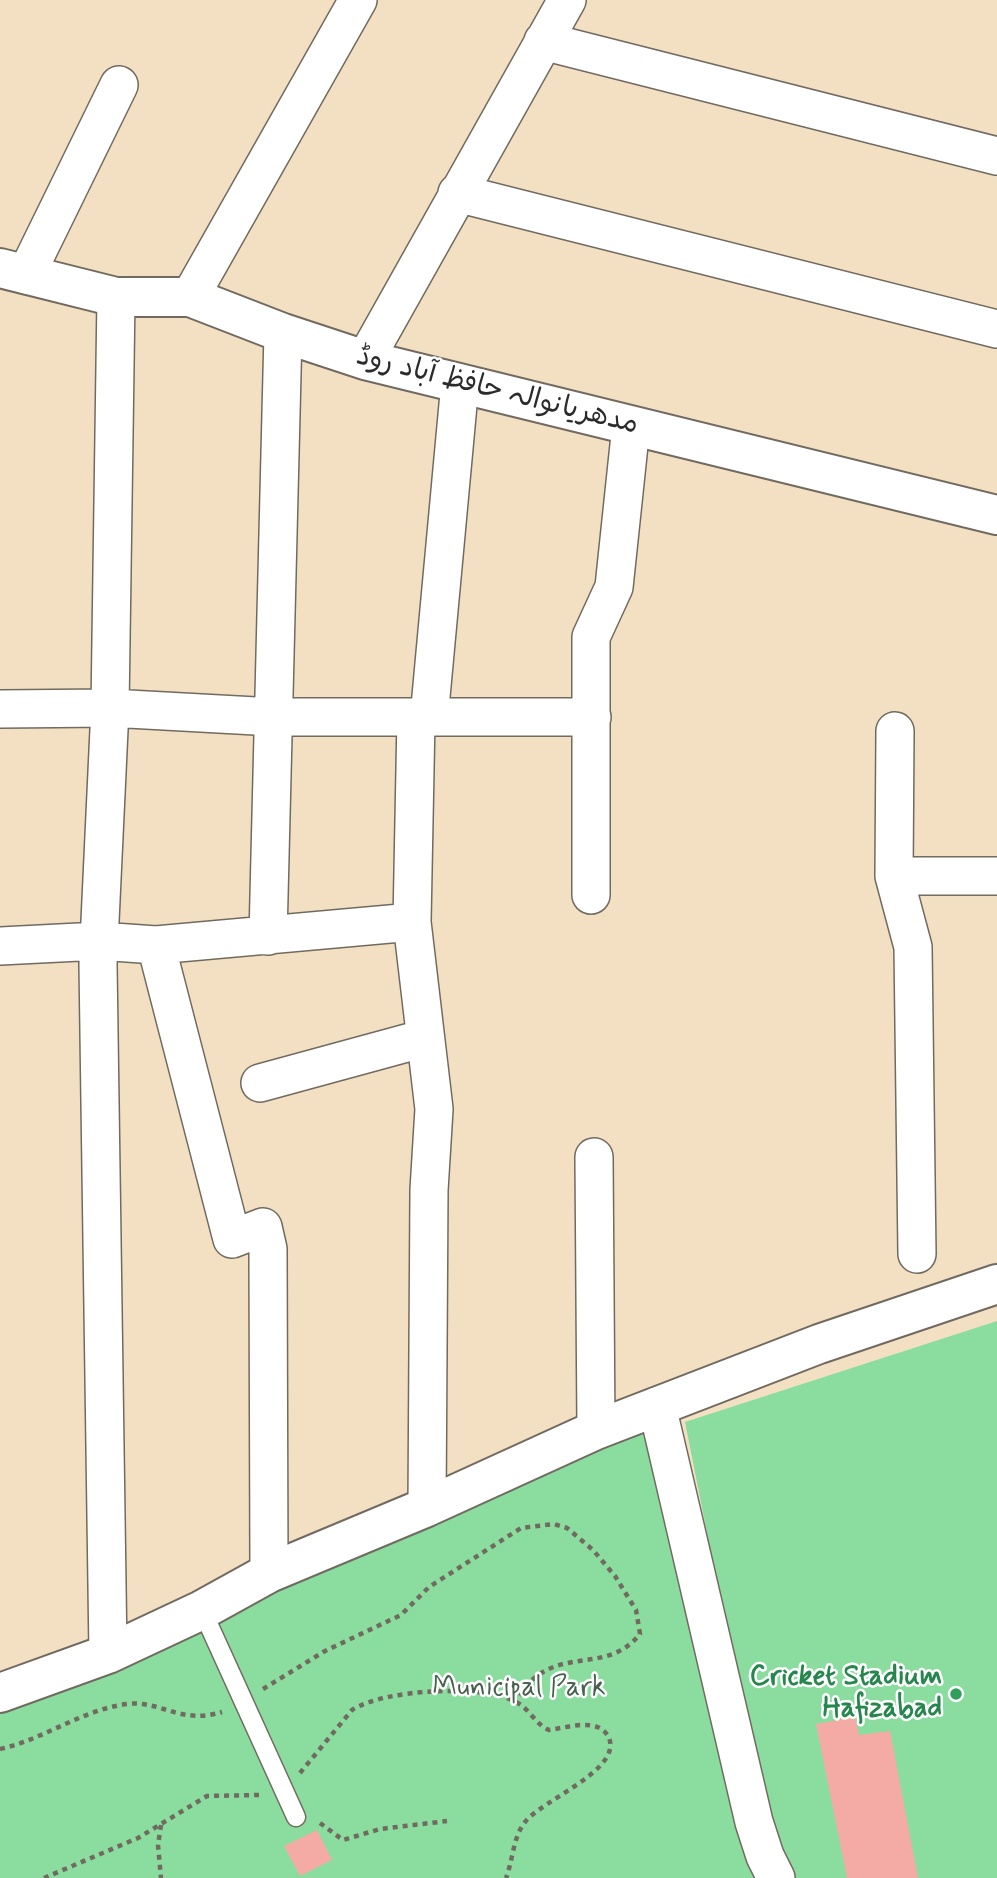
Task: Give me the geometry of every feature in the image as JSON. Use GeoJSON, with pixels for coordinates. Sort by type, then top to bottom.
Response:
{"type":"FeatureCollection","features":[{"type":"Feature","properties":{"kind":"street"},"geometry":{"type":"LineString","coordinates":[[190,297],[358,0]]}},
{"type":"Feature","properties":{"kind":"street"},"geometry":{"type":"LineString","coordinates":[[365,360],[567,0]]}},
{"type":"Feature","properties":{"kind":"street"},"geometry":{"type":"LineString","coordinates":[[543,41],[997,156]]}},
{"type":"Feature","properties":{"kind":"street"},"geometry":{"type":"LineString","coordinates":[[13,272],[118,85]]}},
{"type":"Feature","properties":{"kind":"street"},"geometry":{"type":"LineString","coordinates":[[457,193],[997,329]]}},
{"type":"Feature","properties":{"kind":"street","name":"مدھریانوالہ حافظ آباد روڈ"},"geometry":{"type":"LineString","coordinates":[[13,272],[116,297],[190,297],[283,333],[365,360],[997,515]]}},
{"type":"Feature","properties":{"kind":"street"},"geometry":{"type":"LineString","coordinates":[[108,1654],[99,941],[110,708],[116,297]]}},
{"type":"Feature","properties":{"kind":"street"},"geometry":{"type":"LineString","coordinates":[[268,936],[283,333]]}},
{"type":"Feature","properties":{"kind":"street"},"geometry":{"type":"LineString","coordinates":[[428,1507],[429,1190],[434,1110],[412,922],[422,718],[460,383]]}},
{"type":"Feature","properties":{"kind":"street"},"geometry":{"type":"LineString","coordinates":[[592,895],[591,637],[614,587],[631,426]]}},
{"type":"Feature","properties":{"kind":"street"},"geometry":{"type":"LineString","coordinates":[[0,709],[110,708],[274,717],[592,717]]}},
{"type":"Feature","properties":{"kind":"street"},"geometry":{"type":"LineString","coordinates":[[895,731],[894,876],[913,947],[917,1254]]}},
{"type":"Feature","properties":{"kind":"street"},"geometry":{"type":"LineString","coordinates":[[894,876],[997,876]]}},
{"type":"Feature","properties":{"kind":"street"},"geometry":{"type":"LineString","coordinates":[[0,946],[99,941],[156,945],[412,922]]}},
{"type":"Feature","properties":{"kind":"street"},"geometry":{"type":"LineString","coordinates":[[156,945],[232,1239],[263,1227],[268,1249],[269,1573]]}},
{"type":"Feature","properties":{"kind":"street"},"geometry":{"type":"LineString","coordinates":[[260,1083],[425,1038]]}},
{"type":"Feature","properties":{"kind":"street"},"geometry":{"type":"LineString","coordinates":[[594,1157],[596,1430]]}},
{"type":"Feature","properties":{"kind":"street"},"geometry":{"type":"LineString","coordinates":[[0,1693],[108,1654],[202,1610],[269,1573],[428,1507],[596,1430],[819,1344],[997,1284]]}},
{"type":"Feature","properties":{"kind":"street"},"geometry":{"type":"LineString","coordinates":[[657,1406],[754,1822],[765,1856],[776,1878]]}},
{"type":"Feature","properties":{"kind":"lane"},"geometry":{"type":"LineString","coordinates":[[202,1610],[296,1816]]}},
{"type":"Feature","properties":{"kind":"path"},"geometry":{"type":"LineString","coordinates":[[0,1749],[26,1743],[76,1717],[116,1706],[131,1704],[193,1718],[227,1711],[326,1651],[401,1615],[429,1587],[521,1528],[554,1524],[567,1528],[593,1550],[615,1576],[636,1610],[640,1634],[628,1649],[607,1657],[557,1666],[536,1676],[517,1702]]}},
{"type":"Feature","properties":{"kind":"path"},"geometry":{"type":"LineString","coordinates":[[44,1878],[111,1852],[207,1796],[266,1794],[282,1786],[312,1762],[352,1710],[361,1704],[442,1690],[487,1692],[517,1702],[549,1730],[578,1724],[602,1730],[608,1737],[611,1748],[607,1760],[593,1774],[556,1796],[524,1822],[517,1836],[506,1878]]}},
{"type":"Feature","properties":{"kind":"path"},"geometry":{"type":"LineString","coordinates":[[343,1840],[391,1826],[447,1821]]}},
{"type":"Feature","properties":{"kind":"path"},"geometry":{"type":"LineString","coordinates":[[161,1824],[158,1845],[162,1878]]}},
{"type":"Feature","properties":{"kind":"green space"},"geometry":{"type":"Polygon","coordinates":[[[997,1321],[997,1878],[796,1878],[784,1862],[755,1775],[685,1422],[997,1321]]]}},
{"type":"Feature","properties":{"kind":"green space","name":"Municipal Park"},"geometry":{"type":"Polygon","coordinates":[[[649,1427],[761,1878],[0,1878],[0,1712],[649,1427]]]}},
{"type":"Feature","properties":{"kind":"building"},"geometry":{"type":"Polygon","coordinates":[[[855,1717],[859,1735],[890,1731],[918,1878],[847,1878],[816,1724],[855,1717]]]}},
{"type":"Feature","properties":{"kind":"building"},"geometry":{"type":"Polygon","coordinates":[[[317,1830],[332,1860],[300,1876],[284,1846],[317,1830]]]}},
{"type":"Feature","properties":{"kind":"place","name":"Cricket Stadium Hafizabad"},"geometry":{"type":"Point","coordinates":[956,1694]}}]}
